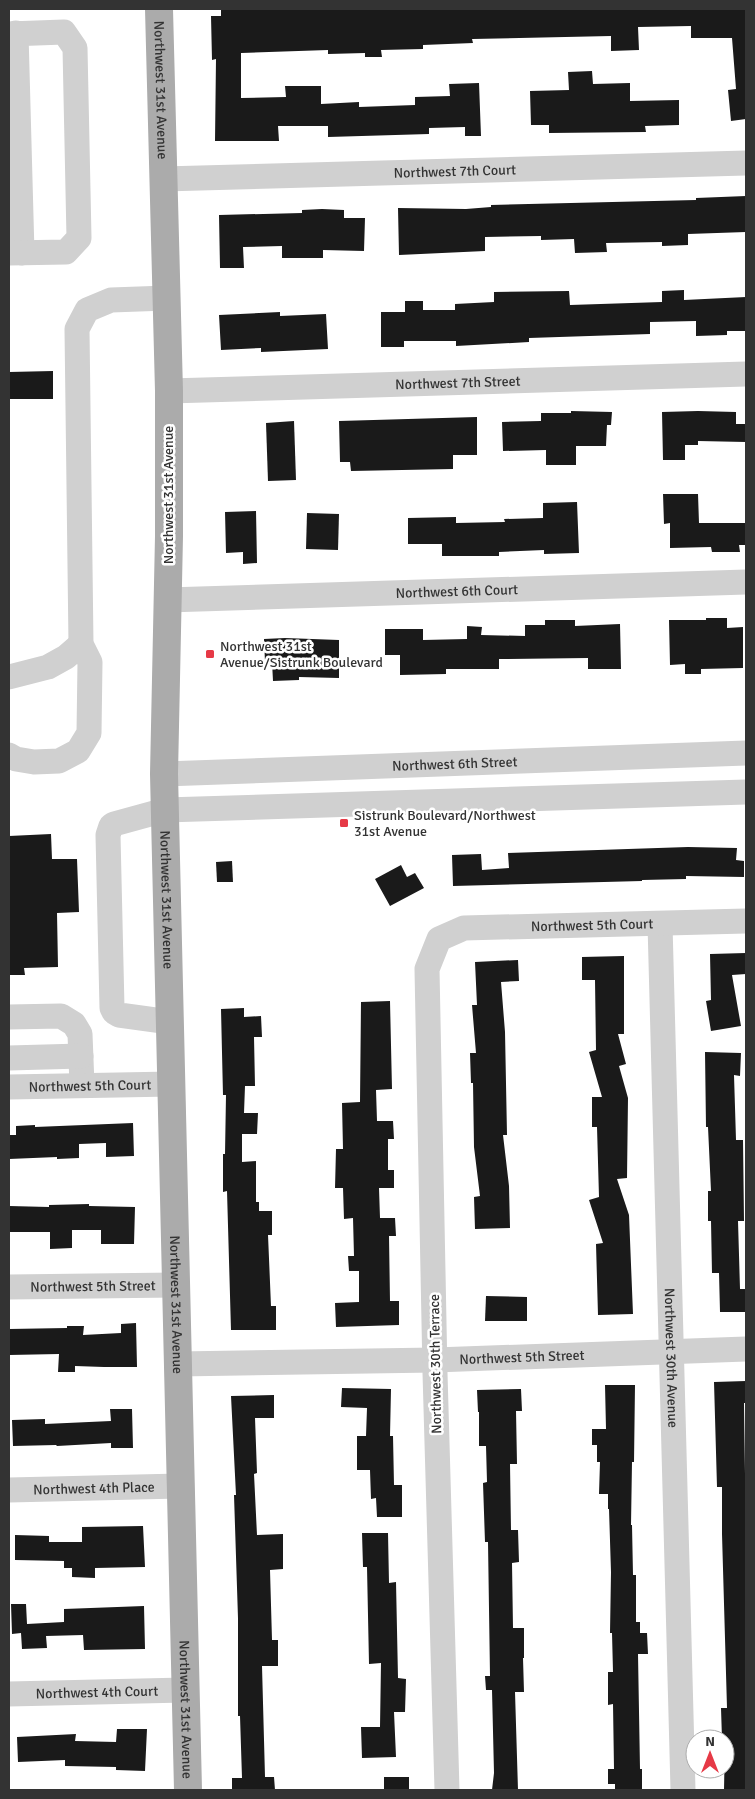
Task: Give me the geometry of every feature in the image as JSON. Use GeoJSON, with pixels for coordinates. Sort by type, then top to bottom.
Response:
{"type":"FeatureCollection","features":[{"type":"Feature","properties":{"kind":"main road","name":"Northwest 31st Avenue"},"geometry":{"type":"LineString","coordinates":[[160,9],[169,391],[164,774],[188,1790]]}},
{"type":"Feature","properties":{"kind":"street"},"geometry":{"type":"LineString","coordinates":[[64,32],[75,48],[79,238],[66,252],[16,253],[12,34],[64,32]]}},
{"type":"Feature","properties":{"kind":"street","name":"Northwest 7th Court"},"geometry":{"type":"LineString","coordinates":[[163,179],[746,163]]}},
{"type":"Feature","properties":{"kind":"street"},"geometry":{"type":"LineString","coordinates":[[9,755],[16,759],[34,762],[59,760],[78,751],[89,733],[90,662],[82,644],[77,329],[87,310],[111,300],[167,298]]}},
{"type":"Feature","properties":{"kind":"street","name":"Northwest 7th Street"},"geometry":{"type":"LineString","coordinates":[[169,391],[746,374]]}},
{"type":"Feature","properties":{"kind":"street","name":"Northwest 6th Court"},"geometry":{"type":"LineString","coordinates":[[167,600],[746,582]]}},
{"type":"Feature","properties":{"kind":"street"},"geometry":{"type":"LineString","coordinates":[[9,677],[48,667],[66,657],[82,644]]}},
{"type":"Feature","properties":{"kind":"street","name":"Northwest 6th Street"},"geometry":{"type":"LineString","coordinates":[[164,774],[746,753]]}},
{"type":"Feature","properties":{"kind":"street"},"geometry":{"type":"LineString","coordinates":[[170,1022],[119,1015],[114,1012],[112,1004],[109,832],[114,824],[165,810],[746,792]]}},
{"type":"Feature","properties":{"kind":"street","name":"Northwest 5th Court"},"geometry":{"type":"LineString","coordinates":[[439,939],[464,928],[746,922]]}},
{"type":"Feature","properties":{"kind":"street","name":"Northwest 30th Avenue"},"geometry":{"type":"LineString","coordinates":[[660,924],[683,1790]]}},
{"type":"Feature","properties":{"kind":"street","name":"Northwest 30th Terrace"},"geometry":{"type":"LineString","coordinates":[[439,939],[427,969],[435,1360],[447,1790]]}},
{"type":"Feature","properties":{"kind":"street"},"geometry":{"type":"LineString","coordinates":[[9,1017],[61,1016],[74,1024],[80,1034],[82,1085]]}},
{"type":"Feature","properties":{"kind":"street"},"geometry":{"type":"LineString","coordinates":[[9,1058],[81,1056]]}},
{"type":"Feature","properties":{"kind":"street","name":"Northwest 5th Court"},"geometry":{"type":"LineString","coordinates":[[9,1087],[172,1084]]}},
{"type":"Feature","properties":{"kind":"street","name":"Northwest 5th Street"},"geometry":{"type":"LineString","coordinates":[[9,1286],[176,1285]]}},
{"type":"Feature","properties":{"kind":"street","name":"Northwest 5th Street"},"geometry":{"type":"LineString","coordinates":[[178,1364],[435,1360],[746,1349]]}},
{"type":"Feature","properties":{"kind":"street","name":"Northwest 4th Place"},"geometry":{"type":"LineString","coordinates":[[9,1490],[180,1486]]}},
{"type":"Feature","properties":{"kind":"street","name":"Northwest 4th Court"},"geometry":{"type":"LineString","coordinates":[[9,1694],[185,1690]]}},
{"type":"Feature","properties":{"kind":"building"},"geometry":{"type":"Polygon","coordinates":[[[221,9],[746,9],[746,119],[731,121],[728,90],[736,89],[732,38],[691,38],[691,26],[638,27],[639,50],[611,51],[611,36],[472,39],[473,43],[423,45],[423,49],[381,50],[382,57],[365,57],[365,53],[328,54],[328,50],[241,53],[241,98],[286,97],[285,86],[321,86],[321,104],[359,102],[359,107],[415,105],[415,97],[450,96],[449,84],[479,83],[481,136],[465,136],[465,127],[429,128],[429,134],[328,137],[328,126],[278,126],[279,141],[215,141],[216,59],[212,60],[211,16],[221,16],[221,9]]]}},
{"type":"Feature","properties":{"kind":"building"},"geometry":{"type":"Polygon","coordinates":[[[592,71],[593,84],[630,83],[630,101],[679,100],[679,125],[645,126],[646,132],[549,133],[549,125],[531,125],[530,91],[569,90],[568,72],[592,71]]]}},
{"type":"Feature","properties":{"kind":"building"},"geometry":{"type":"Polygon","coordinates":[[[746,196],[746,232],[688,234],[688,245],[662,246],[662,242],[606,243],[607,252],[575,253],[574,239],[541,240],[541,236],[485,237],[485,251],[399,255],[398,208],[466,209],[491,207],[491,205],[696,200],[696,198],[746,196]]]}},
{"type":"Feature","properties":{"kind":"building"},"geometry":{"type":"Polygon","coordinates":[[[302,210],[344,210],[344,218],[365,218],[364,251],[323,250],[323,258],[282,258],[282,246],[243,247],[244,268],[220,268],[219,215],[302,213],[302,210]]]}},
{"type":"Feature","properties":{"kind":"building"},"geometry":{"type":"Polygon","coordinates":[[[684,290],[684,300],[746,297],[746,331],[727,331],[727,335],[696,336],[696,321],[650,322],[650,334],[529,338],[529,342],[456,346],[456,341],[404,341],[404,347],[381,347],[381,312],[405,312],[405,301],[423,301],[423,310],[455,310],[455,304],[494,302],[494,292],[569,291],[570,305],[662,302],[662,291],[684,290]]]}},
{"type":"Feature","properties":{"kind":"building"},"geometry":{"type":"Polygon","coordinates":[[[280,312],[280,316],[326,314],[328,349],[261,352],[261,348],[221,350],[219,315],[280,312]]]}},
{"type":"Feature","properties":{"kind":"building"},"geometry":{"type":"Polygon","coordinates":[[[53,371],[53,399],[9,399],[9,372],[53,371]]]}},
{"type":"Feature","properties":{"kind":"building"},"geometry":{"type":"Polygon","coordinates":[[[571,411],[612,412],[611,425],[607,425],[606,446],[576,446],[576,465],[546,465],[546,450],[503,451],[502,422],[541,421],[541,413],[571,413],[571,411]]]}},
{"type":"Feature","properties":{"kind":"building"},"geometry":{"type":"Polygon","coordinates":[[[662,412],[736,412],[736,424],[746,424],[746,442],[698,441],[698,445],[685,445],[685,460],[663,460],[662,412]]]}},
{"type":"Feature","properties":{"kind":"building"},"geometry":{"type":"Polygon","coordinates":[[[477,417],[477,455],[453,455],[453,469],[351,471],[350,462],[340,462],[339,421],[477,417]]]}},
{"type":"Feature","properties":{"kind":"building"},"geometry":{"type":"Polygon","coordinates":[[[294,421],[296,480],[268,481],[266,423],[294,421]]]}},
{"type":"Feature","properties":{"kind":"building"},"geometry":{"type":"Polygon","coordinates":[[[663,494],[698,494],[699,523],[746,523],[746,545],[739,545],[740,552],[712,552],[711,547],[670,548],[670,523],[664,524],[663,494]]]}},
{"type":"Feature","properties":{"kind":"building"},"geometry":{"type":"Polygon","coordinates":[[[577,502],[579,553],[544,554],[544,550],[499,552],[499,556],[442,556],[442,544],[408,544],[408,518],[456,517],[456,523],[505,522],[504,519],[543,518],[543,503],[577,502]]]}},
{"type":"Feature","properties":{"kind":"building"},"geometry":{"type":"Polygon","coordinates":[[[256,511],[257,563],[243,564],[243,552],[226,553],[225,512],[256,511]]]}},
{"type":"Feature","properties":{"kind":"building"},"geometry":{"type":"Polygon","coordinates":[[[307,513],[339,514],[338,550],[306,549],[307,513]]]}},
{"type":"Feature","properties":{"kind":"building"},"geometry":{"type":"Polygon","coordinates":[[[706,618],[727,618],[727,628],[743,627],[743,668],[701,669],[701,674],[685,674],[685,664],[670,665],[669,620],[706,620],[706,618]]]}},
{"type":"Feature","properties":{"kind":"building"},"geometry":{"type":"Polygon","coordinates":[[[545,620],[575,620],[575,626],[620,624],[621,669],[588,669],[588,658],[499,659],[499,669],[446,669],[446,674],[400,675],[400,655],[385,655],[385,629],[423,629],[423,640],[467,639],[467,626],[482,627],[481,635],[525,636],[525,625],[545,625],[545,620]]]}},
{"type":"Feature","properties":{"kind":"building"},"geometry":{"type":"Polygon","coordinates":[[[264,639],[339,640],[339,678],[299,677],[299,680],[273,681],[272,662],[265,662],[264,639]]]}},
{"type":"Feature","properties":{"kind":"building"},"geometry":{"type":"Polygon","coordinates":[[[51,834],[52,859],[77,859],[79,912],[57,913],[58,967],[24,968],[25,975],[9,975],[9,836],[51,834]]]}},
{"type":"Feature","properties":{"kind":"building"},"geometry":{"type":"Polygon","coordinates":[[[688,847],[737,848],[736,860],[744,861],[744,877],[686,876],[686,879],[642,881],[453,886],[452,855],[481,854],[482,870],[509,868],[508,853],[688,847]]]}},
{"type":"Feature","properties":{"kind":"building"},"geometry":{"type":"Polygon","coordinates":[[[232,861],[233,882],[217,882],[216,862],[232,861]]]}},
{"type":"Feature","properties":{"kind":"building"},"geometry":{"type":"Polygon","coordinates":[[[401,865],[407,877],[415,873],[424,888],[390,906],[375,879],[401,865]]]}},
{"type":"Feature","properties":{"kind":"building"},"geometry":{"type":"Polygon","coordinates":[[[746,953],[746,974],[732,975],[741,1026],[711,1031],[706,1001],[711,1000],[710,954],[746,953]]]}},
{"type":"Feature","properties":{"kind":"building"},"geometry":{"type":"Polygon","coordinates":[[[624,956],[624,1034],[618,1034],[626,1064],[619,1066],[628,1098],[627,1178],[617,1179],[629,1215],[633,1314],[598,1315],[596,1244],[603,1243],[589,1200],[599,1197],[597,1127],[592,1127],[592,1097],[602,1097],[589,1052],[596,1050],[595,980],[582,980],[582,957],[624,956]]]}},
{"type":"Feature","properties":{"kind":"building"},"geometry":{"type":"Polygon","coordinates":[[[518,960],[519,981],[501,982],[505,1032],[507,1135],[503,1135],[509,1186],[510,1228],[475,1229],[474,1197],[480,1196],[474,1147],[473,1083],[471,1083],[470,1053],[476,1053],[472,1005],[477,1005],[475,962],[518,960]]]}},
{"type":"Feature","properties":{"kind":"building"},"geometry":{"type":"Polygon","coordinates":[[[390,1001],[392,1089],[376,1090],[377,1121],[393,1121],[394,1139],[388,1139],[388,1170],[394,1170],[394,1188],[379,1188],[380,1218],[395,1218],[396,1236],[389,1236],[390,1301],[399,1301],[399,1325],[336,1327],[335,1303],[359,1302],[359,1271],[349,1271],[348,1256],[354,1256],[353,1218],[344,1219],[343,1188],[335,1188],[336,1149],[343,1149],[342,1103],[360,1102],[361,1002],[390,1001]]]}},
{"type":"Feature","properties":{"kind":"building"},"geometry":{"type":"Polygon","coordinates":[[[244,1008],[244,1017],[261,1016],[262,1037],[254,1037],[255,1086],[245,1086],[244,1113],[258,1113],[257,1134],[242,1134],[242,1162],[256,1161],[256,1202],[259,1202],[259,1211],[272,1211],[272,1235],[268,1235],[271,1306],[276,1306],[276,1330],[231,1330],[227,1191],[223,1192],[226,1095],[223,1095],[221,1009],[244,1008]]]}},
{"type":"Feature","properties":{"kind":"building"},"geometry":{"type":"Polygon","coordinates":[[[705,1052],[741,1053],[740,1076],[734,1075],[736,1140],[743,1140],[744,1221],[738,1221],[740,1289],[746,1289],[746,1312],[720,1312],[719,1273],[712,1273],[711,1221],[708,1221],[708,1191],[711,1191],[708,1127],[706,1127],[705,1052]]]}},
{"type":"Feature","properties":{"kind":"building"},"geometry":{"type":"Polygon","coordinates":[[[133,1123],[134,1156],[106,1157],[106,1143],[79,1144],[79,1158],[9,1159],[9,1135],[16,1135],[16,1126],[133,1123]]]}},
{"type":"Feature","properties":{"kind":"building"},"geometry":{"type":"Polygon","coordinates":[[[89,1204],[89,1206],[135,1207],[134,1244],[101,1244],[101,1230],[72,1230],[72,1248],[50,1249],[50,1232],[9,1232],[9,1206],[49,1207],[49,1205],[89,1204]]]}},
{"type":"Feature","properties":{"kind":"building"},"geometry":{"type":"Polygon","coordinates":[[[486,1296],[527,1297],[527,1321],[485,1321],[486,1296]]]}},
{"type":"Feature","properties":{"kind":"building"},"geometry":{"type":"Polygon","coordinates":[[[136,1323],[137,1367],[75,1366],[75,1372],[58,1372],[59,1354],[9,1355],[9,1329],[84,1326],[83,1335],[121,1333],[121,1324],[136,1323]]]}},
{"type":"Feature","properties":{"kind":"building"},"geometry":{"type":"Polygon","coordinates":[[[746,1381],[746,1403],[744,1403],[746,1474],[746,1790],[724,1790],[724,1779],[735,1779],[735,1729],[722,1729],[721,1708],[727,1708],[722,1487],[717,1487],[714,1382],[746,1381]]]}},
{"type":"Feature","properties":{"kind":"building"},"geometry":{"type":"Polygon","coordinates":[[[605,1385],[635,1385],[631,1525],[633,1575],[636,1575],[636,1622],[640,1622],[640,1633],[647,1633],[648,1654],[638,1654],[642,1790],[615,1790],[615,1784],[608,1784],[608,1769],[614,1769],[613,1704],[608,1705],[608,1672],[613,1672],[612,1633],[610,1633],[609,1509],[608,1494],[599,1494],[600,1462],[597,1462],[597,1445],[592,1445],[592,1429],[606,1429],[605,1385]]]}},
{"type":"Feature","properties":{"kind":"building"},"geometry":{"type":"Polygon","coordinates":[[[342,1388],[391,1389],[390,1436],[393,1436],[394,1485],[402,1485],[402,1517],[377,1517],[376,1498],[371,1499],[370,1470],[357,1470],[357,1436],[366,1436],[367,1408],[341,1407],[342,1388]]]}},
{"type":"Feature","properties":{"kind":"building"},"geometry":{"type":"Polygon","coordinates":[[[521,1389],[522,1411],[516,1411],[517,1464],[510,1464],[511,1530],[518,1530],[519,1562],[512,1563],[513,1628],[524,1628],[524,1692],[515,1692],[518,1790],[492,1790],[494,1773],[492,1690],[486,1690],[485,1676],[490,1676],[488,1542],[485,1542],[483,1483],[487,1482],[486,1446],[479,1446],[477,1390],[521,1389]]]}},
{"type":"Feature","properties":{"kind":"building"},"geometry":{"type":"Polygon","coordinates":[[[274,1395],[274,1418],[255,1418],[257,1473],[254,1474],[257,1535],[283,1534],[283,1569],[270,1570],[272,1640],[278,1640],[278,1666],[262,1666],[265,1777],[274,1777],[275,1790],[232,1790],[232,1778],[242,1778],[240,1716],[238,1716],[238,1618],[234,1495],[236,1495],[231,1396],[274,1395]]]}},
{"type":"Feature","properties":{"kind":"building"},"geometry":{"type":"Polygon","coordinates":[[[110,1409],[132,1409],[133,1448],[111,1448],[111,1443],[13,1446],[12,1420],[45,1419],[45,1424],[111,1421],[110,1409]]]}},
{"type":"Feature","properties":{"kind":"building"},"geometry":{"type":"Polygon","coordinates":[[[143,1526],[145,1567],[95,1568],[95,1578],[72,1577],[72,1568],[64,1568],[64,1561],[15,1560],[15,1535],[49,1536],[49,1542],[82,1542],[82,1527],[143,1526]]]}},
{"type":"Feature","properties":{"kind":"building"},"geometry":{"type":"Polygon","coordinates":[[[362,1533],[388,1533],[389,1583],[396,1582],[398,1678],[406,1679],[405,1712],[394,1712],[396,1757],[362,1758],[361,1727],[380,1727],[381,1663],[369,1664],[367,1567],[363,1567],[362,1533]]]}},
{"type":"Feature","properties":{"kind":"building"},"geometry":{"type":"Polygon","coordinates":[[[11,1604],[26,1604],[27,1624],[64,1622],[64,1609],[144,1606],[145,1649],[84,1650],[83,1635],[46,1636],[47,1648],[22,1649],[21,1633],[12,1634],[11,1604]]]}},
{"type":"Feature","properties":{"kind":"building"},"geometry":{"type":"Polygon","coordinates":[[[117,1729],[147,1729],[145,1771],[116,1770],[116,1767],[65,1766],[65,1760],[18,1762],[17,1737],[76,1734],[75,1741],[116,1742],[117,1729]]]}},
{"type":"Feature","properties":{"kind":"building"},"geometry":{"type":"Polygon","coordinates":[[[384,1777],[409,1777],[409,1790],[384,1790],[384,1777]]]}},
{"type":"Feature","properties":{"kind":"place","name":"Northwest 31st Avenue/Sistrunk Boulevard"},"geometry":{"type":"Point","coordinates":[210,654]}},
{"type":"Feature","properties":{"kind":"place","name":"Sistrunk Boulevard/Northwest 31st Avenue"},"geometry":{"type":"Point","coordinates":[344,823]}}]}
